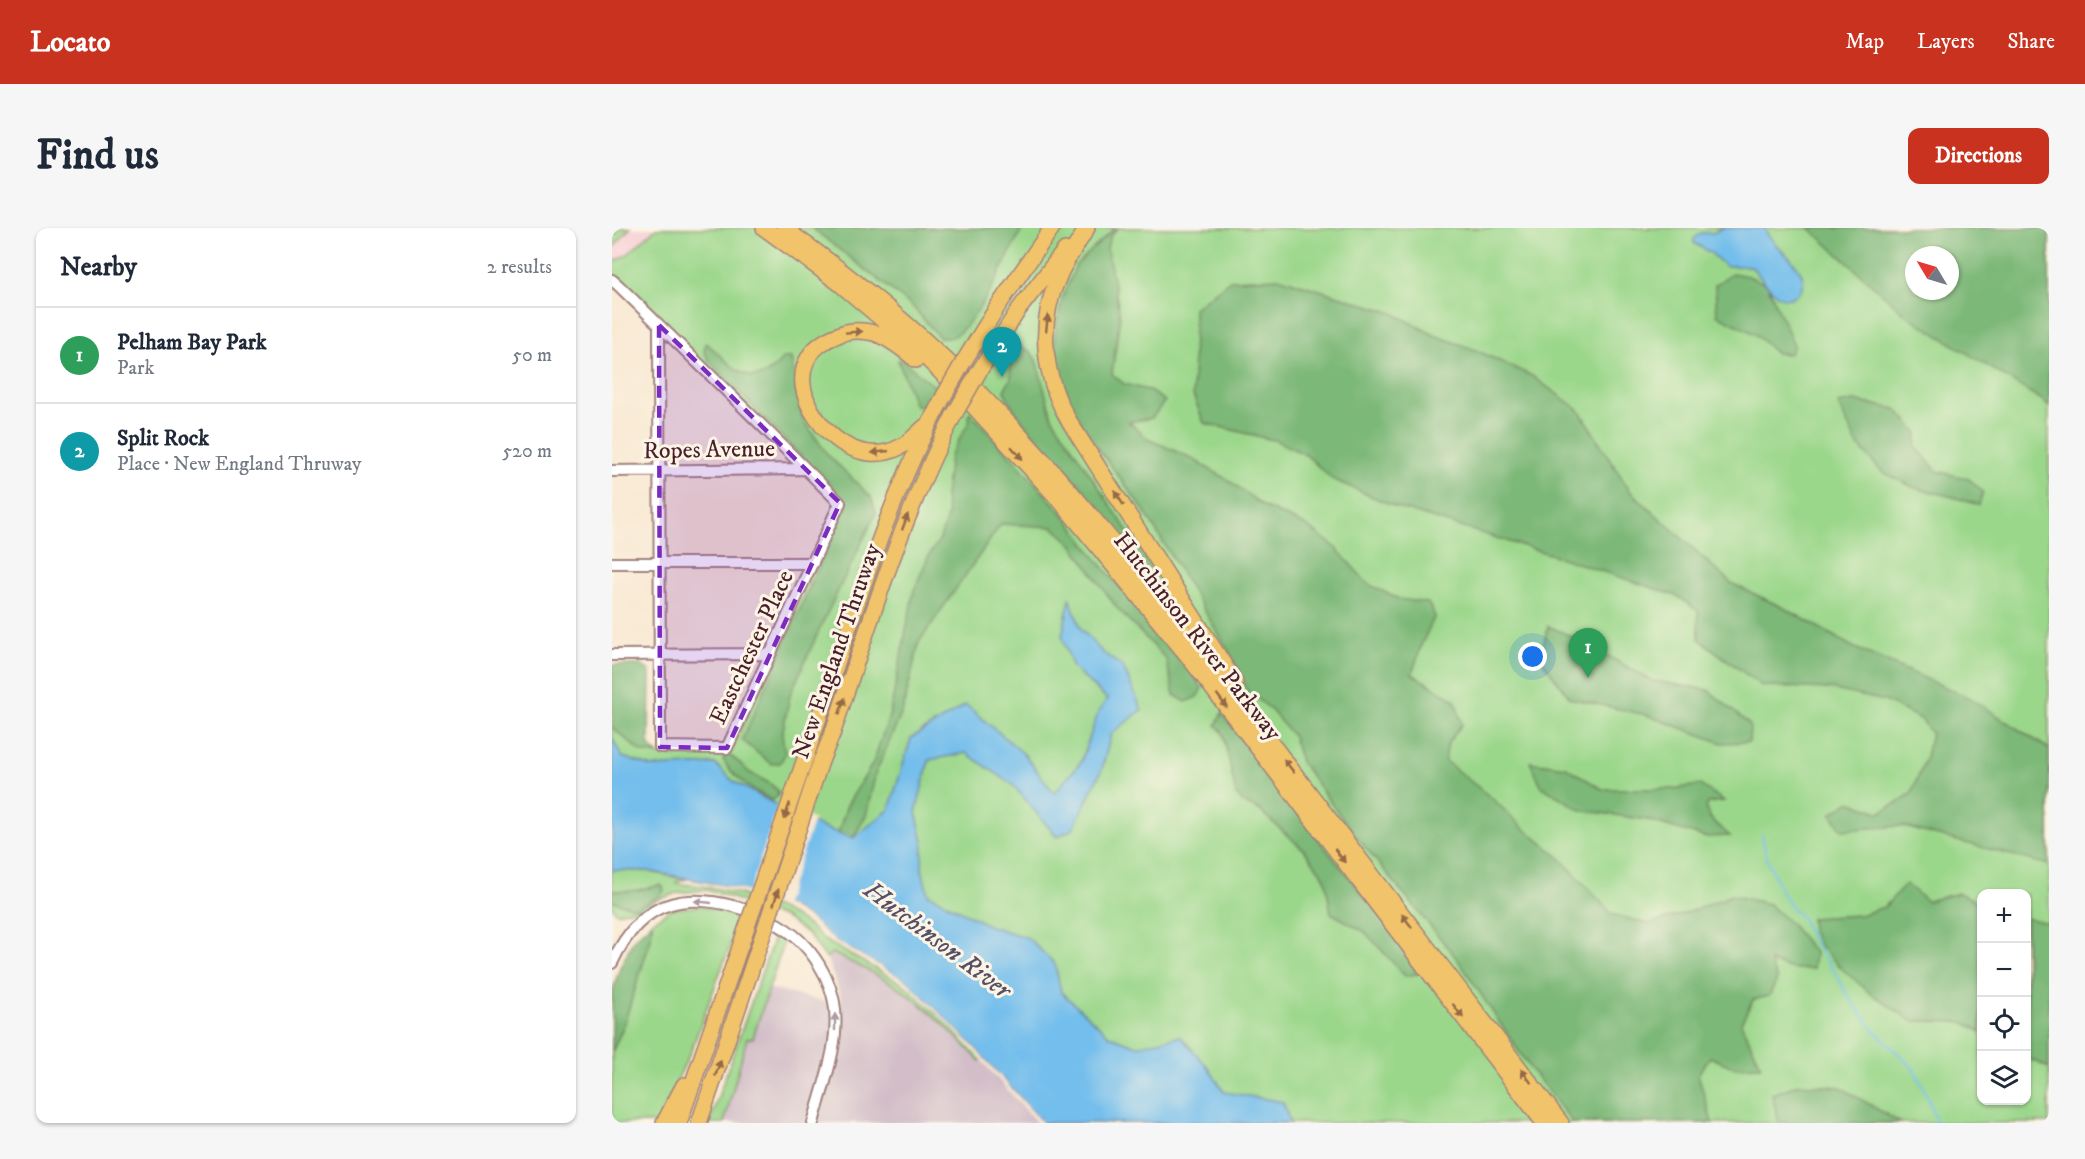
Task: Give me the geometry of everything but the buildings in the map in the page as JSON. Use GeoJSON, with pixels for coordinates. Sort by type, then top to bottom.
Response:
{"type":"FeatureCollection","features":[{"type":"Feature","properties":{"kind":"highway","name":"Hutchinson River Parkway"},"geometry":{"type":"LineString","coordinates":[[764,228],[888,323],[962,394],[1062,503],[1154,613],[1544,1123]]}},
{"type":"Feature","properties":{"kind":"highway","name":"Hutchinson River Parkway"},"geometry":{"type":"LineString","coordinates":[[784,228],[847,274],[947,361],[1001,415],[1068,489],[1136,569],[1246,710],[1561,1123]]}},
{"type":"Feature","properties":{"kind":"highway","name":"New England Thruway"},"geometry":{"type":"LineString","coordinates":[[679,1123],[878,545],[929,423],[998,306],[1052,228]]}},
{"type":"Feature","properties":{"kind":"highway"},"geometry":{"type":"LineString","coordinates":[[1086,228],[1060,273],[1050,303],[1046,327],[1046,348],[1053,390],[1066,417],[1233,677],[1246,710]]}},
{"type":"Feature","properties":{"kind":"highway","name":"New England Thruway"},"geometry":{"type":"LineString","coordinates":[[699,1123],[909,513],[937,448],[978,373],[1031,293],[1086,228]]}},
{"type":"Feature","properties":{"kind":"highway"},"geometry":{"type":"LineString","coordinates":[[929,423],[906,444],[892,450],[872,453],[847,446],[824,428],[807,405],[803,383],[810,356],[825,341],[843,333],[857,331],[874,333],[906,352],[962,394]]}},
{"type":"Feature","properties":{"kind":"highway"},"geometry":{"type":"LineString","coordinates":[[664,1123],[682,1088],[698,1069]]}},
{"type":"Feature","properties":{"kind":"street"},"geometry":{"type":"LineString","coordinates":[[614,287],[659,326],[806,469]]}},
{"type":"Feature","properties":{"kind":"street"},"geometry":{"type":"LineString","coordinates":[[659,326],[659,655]]}},
{"type":"Feature","properties":{"kind":"street","name":"Ropes Avenue"},"geometry":{"type":"LineString","coordinates":[[612,471],[806,469]]}},
{"type":"Feature","properties":{"kind":"street","name":"Eastchester Place"},"geometry":{"type":"LineString","coordinates":[[659,655],[660,747],[727,748],[840,503],[806,469]]}},
{"type":"Feature","properties":{"kind":"street"},"geometry":{"type":"LineString","coordinates":[[612,563],[813,562]]}},
{"type":"Feature","properties":{"kind":"street"},"geometry":{"type":"LineString","coordinates":[[612,655],[770,654]]}},
{"type":"Feature","properties":{"kind":"street"},"geometry":{"type":"LineString","coordinates":[[612,963],[635,926],[648,915],[670,904],[690,900],[710,902],[742,909],[785,928],[816,959],[828,981],[834,1001],[835,1036],[813,1123]]}},
{"type":"Feature","properties":{"kind":"highlighted area"},"geometry":{"type":"Polygon","coordinates":[[[659,325],[840,503],[727,748],[660,747],[659,325]]]}},
{"type":"Feature","properties":{"kind":"shaded area"},"geometry":{"type":"Polygon","coordinates":[[[630,228],[656,228],[628,254],[612,263],[612,249],[630,228]]]}},
{"type":"Feature","properties":{"kind":"shaded area"},"geometry":{"type":"Polygon","coordinates":[[[830,948],[899,984],[930,1009],[984,1063],[1037,1123],[723,1123],[763,987],[840,1005],[842,1000],[827,959],[830,948]]]}},
{"type":"Feature","properties":{"kind":"green space"},"geometry":{"type":"Polygon","coordinates":[[[621,228],[630,228],[612,249],[612,238],[621,228]]]}},
{"type":"Feature","properties":{"kind":"green space"},"geometry":{"type":"Polygon","coordinates":[[[656,228],[2049,228],[2049,1123],[1154,1123],[853,838],[821,827],[771,802],[733,781],[715,764],[652,767],[622,757],[612,738],[612,727],[641,752],[659,755],[719,755],[733,747],[843,506],[839,498],[612,273],[612,263],[628,254],[656,228]]]}},
{"type":"Feature","properties":{"kind":"green space"},"geometry":{"type":"Polygon","coordinates":[[[812,228],[1023,228],[974,316],[951,338],[940,338],[912,306],[812,228]]]}},
{"type":"Feature","properties":{"kind":"green space"},"geometry":{"type":"Polygon","coordinates":[[[1115,228],[1118,228],[1111,235],[1107,248],[1120,316],[1112,374],[1124,384],[1148,390],[1165,401],[1152,418],[1129,422],[1148,439],[1189,457],[1228,480],[1265,507],[1305,525],[1334,546],[1368,584],[1399,599],[1428,603],[1435,616],[1422,643],[1412,674],[1455,700],[1462,724],[1448,743],[1445,761],[1557,855],[1612,914],[1648,924],[1690,912],[1731,895],[1769,904],[1791,924],[1815,953],[1813,969],[1793,969],[1770,962],[1777,980],[1769,996],[1753,1000],[1741,1023],[1761,1066],[1733,1067],[1710,1057],[1698,1074],[1712,1123],[1573,1123],[1530,1068],[1458,960],[1347,825],[1301,762],[1293,736],[1269,708],[1247,691],[1227,648],[1143,509],[1072,410],[1055,355],[1055,331],[1063,296],[1076,265],[1115,228]]]}},
{"type":"Feature","properties":{"kind":"green space"},"geometry":{"type":"Polygon","coordinates":[[[1809,228],[2049,228],[2049,407],[2042,400],[1906,315],[1809,228]]]}},
{"type":"Feature","properties":{"kind":"green space"},"geometry":{"type":"Polygon","coordinates":[[[1732,273],[1748,276],[1767,284],[1794,345],[1790,354],[1776,353],[1755,334],[1717,315],[1715,285],[1732,273]]]}},
{"type":"Feature","properties":{"kind":"green space"},"geometry":{"type":"Polygon","coordinates":[[[1281,278],[1393,313],[1434,335],[1478,351],[1532,376],[1579,410],[1630,491],[1731,583],[1786,609],[1853,647],[1970,698],[2049,749],[2049,865],[1901,826],[1842,830],[1831,814],[1850,801],[1880,813],[1911,794],[1926,757],[1931,733],[1921,719],[1885,701],[1830,689],[1762,686],[1699,639],[1698,611],[1677,596],[1396,507],[1332,479],[1306,455],[1277,441],[1204,423],[1193,395],[1194,308],[1230,280],[1281,278]]]}},
{"type":"Feature","properties":{"kind":"green space"},"geometry":{"type":"Polygon","coordinates":[[[706,343],[734,367],[752,376],[762,375],[772,370],[783,358],[791,358],[803,420],[828,455],[871,497],[876,513],[790,695],[782,735],[785,754],[780,763],[771,764],[742,740],[843,512],[845,502],[709,361],[704,351],[706,343]]]}},
{"type":"Feature","properties":{"kind":"green space"},"geometry":{"type":"Polygon","coordinates":[[[1018,346],[1030,351],[1036,360],[1052,417],[1147,560],[1154,572],[1155,581],[1068,473],[1041,444],[1009,401],[1004,390],[1011,378],[1009,352],[1018,346]]]}},
{"type":"Feature","properties":{"kind":"green space"},"geometry":{"type":"Polygon","coordinates":[[[901,359],[936,388],[926,405],[915,406],[898,360],[901,359]]]}},
{"type":"Feature","properties":{"kind":"green space"},"geometry":{"type":"Polygon","coordinates":[[[1854,401],[1896,409],[1917,432],[1916,447],[1937,471],[1969,479],[1983,492],[1979,505],[1915,488],[1882,472],[1857,444],[1838,404],[1854,401]]]}},
{"type":"Feature","properties":{"kind":"green space"},"geometry":{"type":"Polygon","coordinates":[[[970,412],[1066,517],[1098,561],[1190,670],[1202,688],[1197,697],[1186,702],[1174,695],[1166,659],[1116,607],[1072,544],[1053,527],[1001,524],[919,642],[903,710],[876,772],[866,816],[853,838],[838,833],[847,805],[873,763],[890,713],[914,590],[929,555],[940,539],[948,514],[945,496],[950,456],[970,420],[968,416],[970,412]]]}},
{"type":"Feature","properties":{"kind":"green space"},"geometry":{"type":"Polygon","coordinates":[[[1548,626],[1575,638],[1653,681],[1708,690],[1750,725],[1749,742],[1722,743],[1646,715],[1570,698],[1540,658],[1548,626]]]}},
{"type":"Feature","properties":{"kind":"green space"},"geometry":{"type":"Polygon","coordinates":[[[612,665],[641,665],[650,671],[649,742],[651,748],[659,755],[641,752],[612,727],[612,665]]]}},
{"type":"Feature","properties":{"kind":"green space"},"geometry":{"type":"Polygon","coordinates":[[[1222,713],[1377,912],[1399,942],[1417,974],[1405,976],[1365,932],[1331,913],[1325,878],[1304,850],[1258,809],[1243,803],[1236,794],[1223,733],[1216,725],[1222,713]]]}},
{"type":"Feature","properties":{"kind":"green space"},"geometry":{"type":"Polygon","coordinates":[[[728,755],[752,774],[774,787],[778,791],[778,796],[772,800],[737,777],[723,759],[728,755]]]}},
{"type":"Feature","properties":{"kind":"green space"},"geometry":{"type":"Polygon","coordinates":[[[1530,762],[1566,767],[1602,789],[1672,789],[1700,785],[1724,801],[1708,803],[1706,810],[1712,820],[1730,836],[1704,837],[1648,820],[1581,810],[1542,787],[1530,762]]]}},
{"type":"Feature","properties":{"kind":"green space"},"geometry":{"type":"Polygon","coordinates":[[[612,870],[647,871],[687,880],[676,882],[679,884],[737,893],[777,907],[811,928],[824,940],[905,985],[982,1059],[980,1061],[940,1021],[908,995],[881,977],[832,953],[826,958],[809,935],[785,918],[706,890],[677,893],[654,901],[635,913],[632,910],[617,913],[612,907],[612,870]]]}},
{"type":"Feature","properties":{"kind":"green space"},"geometry":{"type":"Polygon","coordinates":[[[1906,884],[1927,901],[1959,893],[1977,901],[1977,1030],[1963,1022],[1912,1021],[1870,993],[1840,967],[1820,946],[1812,932],[1811,918],[1860,915],[1884,907],[1906,884]]]}},
{"type":"Feature","properties":{"kind":"green space"},"geometry":{"type":"Polygon","coordinates":[[[660,885],[664,891],[660,896],[636,908],[612,901],[612,890],[630,891],[660,885]]]}},
{"type":"Feature","properties":{"kind":"green space"},"geometry":{"type":"Polygon","coordinates":[[[701,906],[741,916],[691,1051],[657,1123],[612,1123],[612,1052],[623,1027],[651,938],[652,922],[671,909],[701,906]]]}},
{"type":"Feature","properties":{"kind":"green space"},"geometry":{"type":"Polygon","coordinates":[[[2031,919],[2049,923],[2049,1068],[2031,1060],[2031,919]]]}},
{"type":"Feature","properties":{"kind":"green space"},"geometry":{"type":"Polygon","coordinates":[[[652,922],[651,938],[623,1027],[612,1052],[612,993],[620,967],[634,939],[652,922]]]}},
{"type":"Feature","properties":{"kind":"green space"},"geometry":{"type":"Polygon","coordinates":[[[776,932],[785,938],[753,1038],[747,1038],[724,1123],[709,1123],[776,932]]]}},
{"type":"Feature","properties":{"kind":"green space"},"geometry":{"type":"Polygon","coordinates":[[[1799,1084],[1840,1087],[1901,1123],[1779,1123],[1772,1094],[1799,1084]]]}},
{"type":"Feature","properties":{"kind":"water"},"geometry":{"type":"Polygon","coordinates":[[[1723,228],[1764,228],[1800,271],[1803,283],[1798,293],[1783,298],[1770,288],[1751,266],[1725,266],[1711,253],[1694,243],[1694,239],[1701,233],[1713,233],[1723,228]]]}},
{"type":"Feature","properties":{"kind":"water","name":"Hutchinson River"},"geometry":{"type":"Polygon","coordinates":[[[1070,599],[1081,629],[1102,652],[1123,667],[1142,710],[1111,734],[1102,769],[1073,829],[1057,837],[1013,785],[966,753],[929,760],[916,812],[923,841],[922,869],[928,894],[990,926],[1028,938],[1055,964],[1061,992],[1110,1036],[1137,1046],[1180,1036],[1208,1067],[1224,1092],[1283,1102],[1290,1123],[1043,1123],[972,1045],[907,981],[834,940],[811,919],[786,904],[732,887],[647,871],[612,870],[612,738],[622,757],[652,767],[715,764],[733,781],[771,802],[821,827],[853,838],[889,810],[911,738],[966,705],[1024,754],[1054,793],[1081,762],[1098,713],[1107,699],[1073,668],[1062,636],[1070,599]]]}},
{"type":"Feature","properties":{"kind":"pier"},"geometry":{"type":"Polygon","coordinates":[[[779,803],[814,820],[785,904],[811,919],[834,940],[907,981],[972,1045],[1043,1123],[1040,1123],[949,1025],[905,984],[833,943],[809,921],[785,907],[731,890],[678,881],[687,880],[749,892],[779,803]]]}},
{"type":"Feature","properties":{"kind":"waterway"},"geometry":{"type":"LineString","coordinates":[[1762,835],[1766,856],[1782,893],[1802,918],[1812,939],[1838,977],[1847,995],[1875,1031],[1914,1069],[1937,1123]]}},
{"type":"Feature","properties":{"kind":"place","name":"Split Rock"},"geometry":{"type":"Point","coordinates":[1002,377]}},
{"type":"Feature","properties":{"kind":"place","name":"Pelham Bay Park"},"geometry":{"type":"Point","coordinates":[1588,678]}}]}
